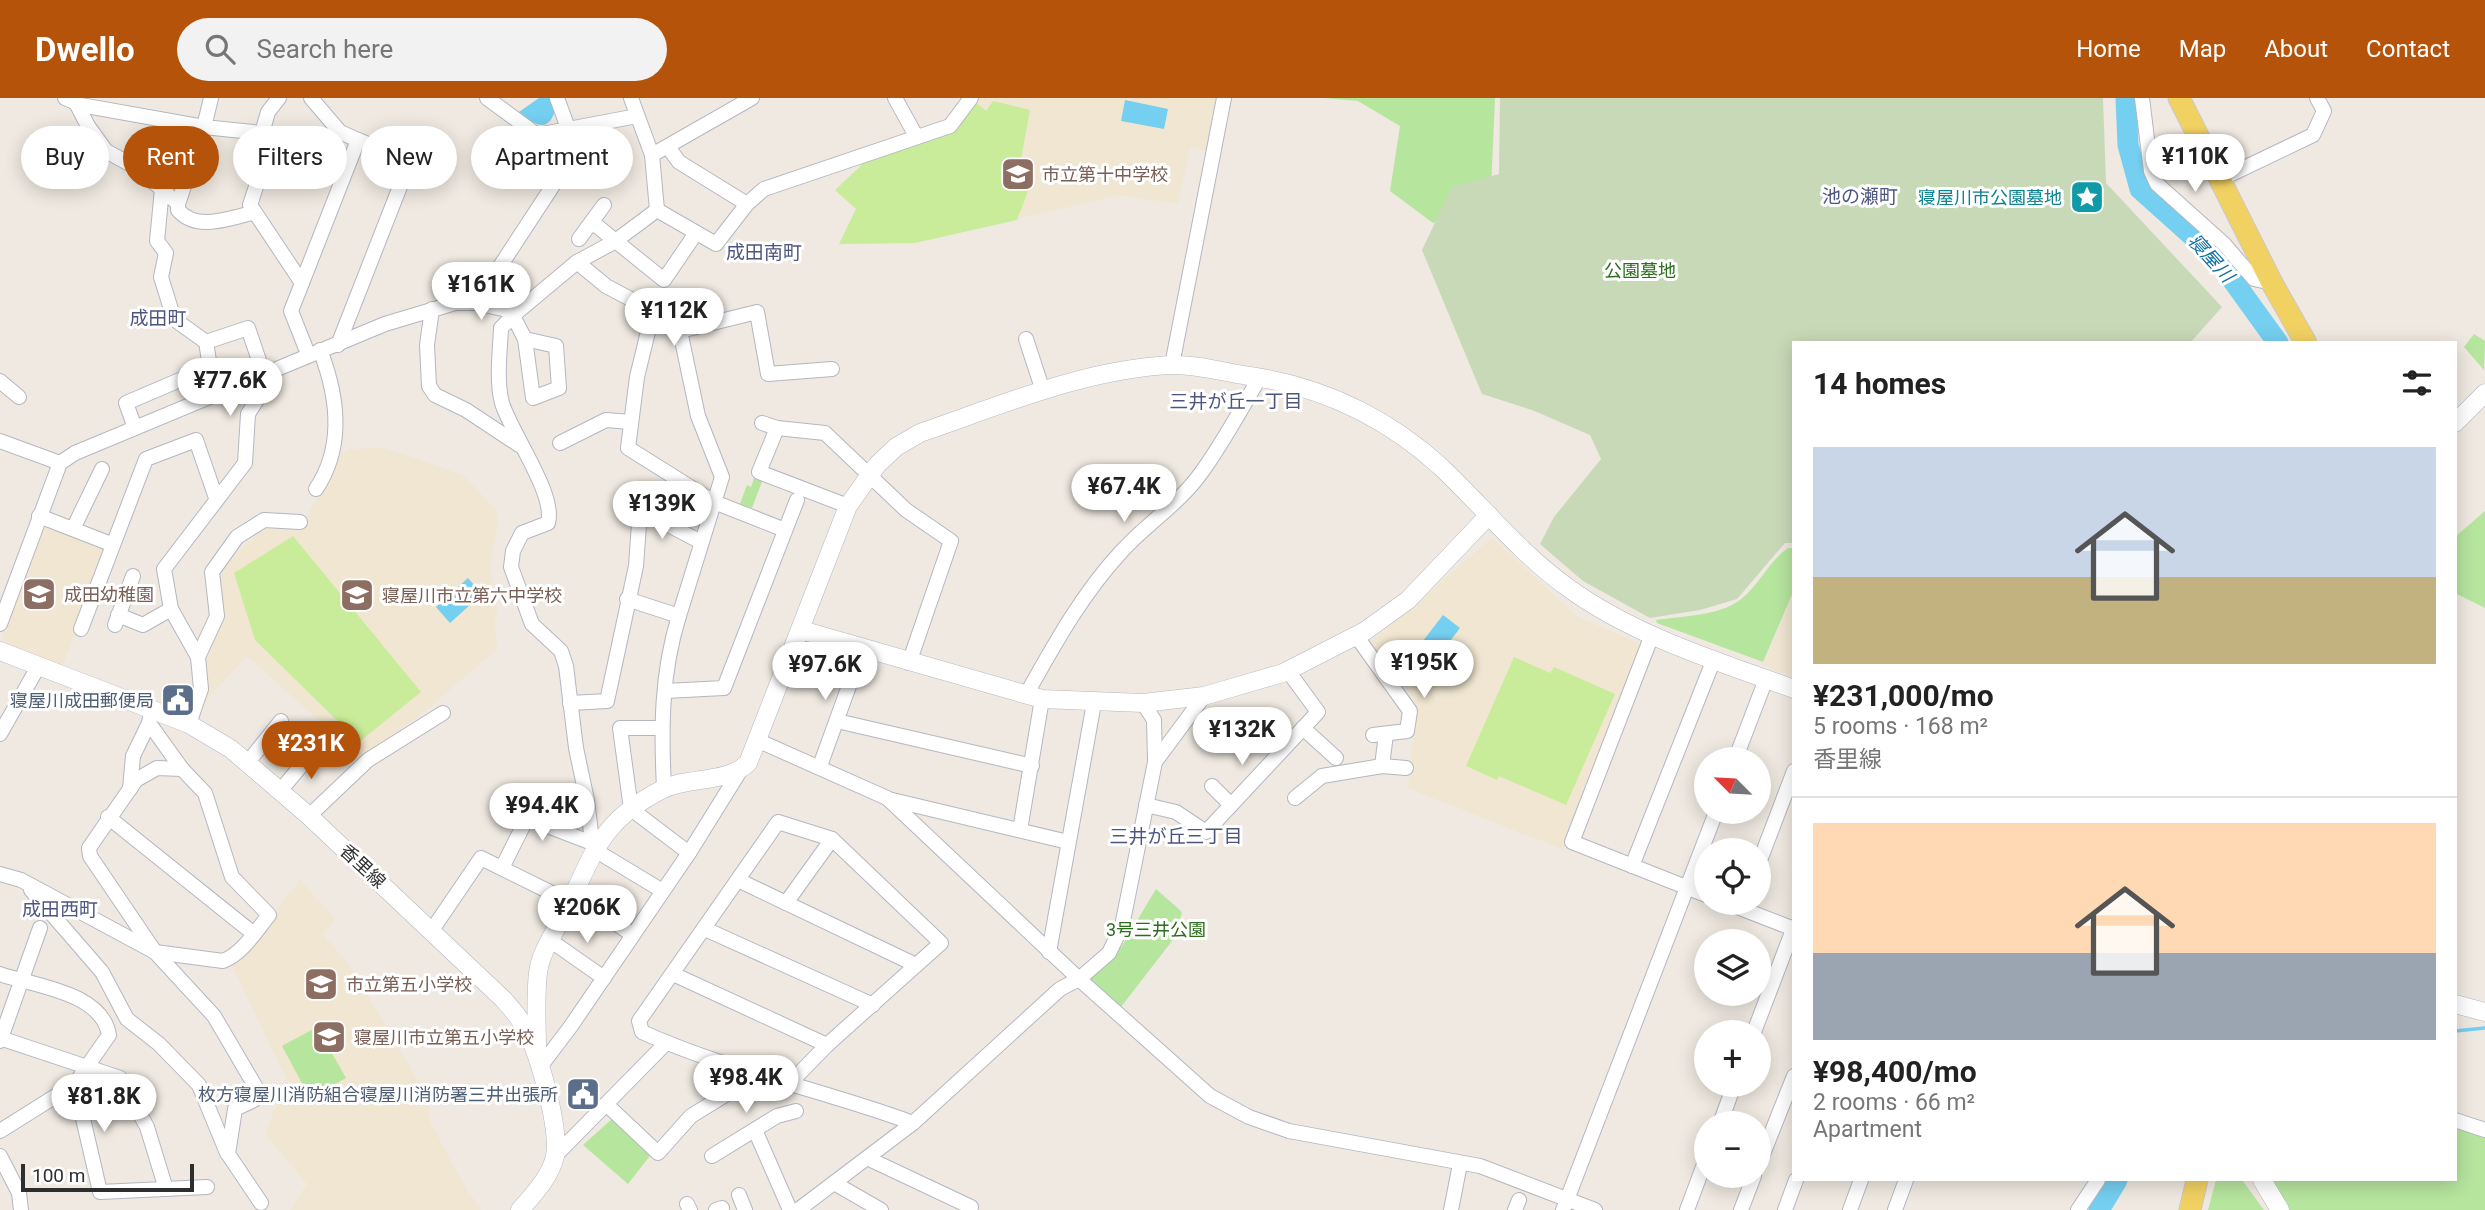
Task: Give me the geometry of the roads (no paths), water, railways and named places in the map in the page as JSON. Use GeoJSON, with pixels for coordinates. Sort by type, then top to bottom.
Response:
{"type":"FeatureCollection","features":[{"type":"Feature","properties":{"kind":"main road"},"geometry":{"type":"LineString","coordinates":[[2179,98],[2272,283],[2305,341]]}},
{"type":"Feature","properties":{"kind":"main road"},"geometry":{"type":"LineString","coordinates":[[2190,1210],[2197,1181]]}},
{"type":"Feature","properties":{"kind":"street"},"geometry":{"type":"LineString","coordinates":[[204,126],[211,98]]}},
{"type":"Feature","properties":{"kind":"street"},"geometry":{"type":"LineString","coordinates":[[264,126],[268,111],[279,98]]}},
{"type":"Feature","properties":{"kind":"street"},"geometry":{"type":"LineString","coordinates":[[311,98],[340,132],[410,161],[338,345]]}},
{"type":"Feature","properties":{"kind":"street"},"geometry":{"type":"LineString","coordinates":[[486,98],[525,126]]}},
{"type":"Feature","properties":{"kind":"street"},"geometry":{"type":"LineString","coordinates":[[557,98],[567,126]]}},
{"type":"Feature","properties":{"kind":"street"},"geometry":{"type":"LineString","coordinates":[[631,98],[652,155],[657,210]]}},
{"type":"Feature","properties":{"kind":"street"},"geometry":{"type":"LineString","coordinates":[[652,155],[752,98]]}},
{"type":"Feature","properties":{"kind":"street"},"geometry":{"type":"LineString","coordinates":[[895,98],[916,136]]}},
{"type":"Feature","properties":{"kind":"street"},"geometry":{"type":"LineString","coordinates":[[657,210],[716,244],[747,204],[764,189],[950,125],[971,98]]}},
{"type":"Feature","properties":{"kind":"street"},"geometry":{"type":"LineString","coordinates":[[1172,365],[1224,98]]}},
{"type":"Feature","properties":{"kind":"street"},"geometry":{"type":"LineString","coordinates":[[2142,98],[2151,172],[2157,184],[2224,244],[2255,279],[2272,283]]}},
{"type":"Feature","properties":{"kind":"street"},"geometry":{"type":"LineString","coordinates":[[2219,180],[2313,135],[2324,111],[2317,98]]}},
{"type":"Feature","properties":{"kind":"street"},"geometry":{"type":"LineString","coordinates":[[71,100],[199,126]]}},
{"type":"Feature","properties":{"kind":"street"},"geometry":{"type":"LineString","coordinates":[[71,100],[106,151],[123,160]]}},
{"type":"Feature","properties":{"kind":"street"},"geometry":{"type":"LineString","coordinates":[[579,126],[636,116]]}},
{"type":"Feature","properties":{"kind":"street"},"geometry":{"type":"LineString","coordinates":[[347,167],[358,140]]}},
{"type":"Feature","properties":{"kind":"street"},"geometry":{"type":"LineString","coordinates":[[668,146],[679,162],[747,204]]}},
{"type":"Feature","properties":{"kind":"street"},"geometry":{"type":"LineString","coordinates":[[162,189],[178,204]]}},
{"type":"Feature","properties":{"kind":"street"},"geometry":{"type":"LineString","coordinates":[[135,428],[126,403],[210,367],[206,342],[174,319],[161,277],[166,253],[157,241],[162,189]]}},
{"type":"Feature","properties":{"kind":"street"},"geometry":{"type":"LineString","coordinates":[[183,189],[178,210],[184,218],[205,224],[253,213]]}},
{"type":"Feature","properties":{"kind":"street"},"geometry":{"type":"LineString","coordinates":[[256,189],[250,205],[253,213],[302,283]]}},
{"type":"Feature","properties":{"kind":"street"},"geometry":{"type":"LineString","coordinates":[[316,489],[327,473],[335,444],[335,401],[314,352],[292,311],[338,189]]}},
{"type":"Feature","properties":{"kind":"street"},"geometry":{"type":"LineString","coordinates":[[476,303],[551,189]]}},
{"type":"Feature","properties":{"kind":"street"},"geometry":{"type":"LineString","coordinates":[[579,239],[604,205]]}},
{"type":"Feature","properties":{"kind":"street"},"geometry":{"type":"LineString","coordinates":[[593,846],[566,666],[561,651],[532,624],[511,567],[513,551],[522,533],[548,523],[550,515],[544,491],[519,446],[502,402],[499,381],[501,328],[577,262],[614,242],[657,210]]}},
{"type":"Feature","properties":{"kind":"street"},"geometry":{"type":"LineString","coordinates":[[592,222],[664,280],[696,233]]}},
{"type":"Feature","properties":{"kind":"street"},"geometry":{"type":"LineString","coordinates":[[577,262],[606,286],[675,322],[680,331],[698,416],[722,477],[667,656],[661,729],[664,789]]}},
{"type":"Feature","properties":{"kind":"street"},"geometry":{"type":"LineString","coordinates":[[0,624],[60,463],[75,453],[314,352],[432,309],[454,303],[476,303],[515,314]]}},
{"type":"Feature","properties":{"kind":"street"},"geometry":{"type":"LineString","coordinates":[[432,309],[427,345],[429,386],[435,395],[466,410],[519,446]]}},
{"type":"Feature","properties":{"kind":"street"},"geometry":{"type":"LineString","coordinates":[[653,311],[636,377],[628,448],[714,502],[785,530]]}},
{"type":"Feature","properties":{"kind":"street"},"geometry":{"type":"LineString","coordinates":[[680,331],[757,312],[768,374],[832,369]]}},
{"type":"Feature","properties":{"kind":"street"},"geometry":{"type":"LineString","coordinates":[[515,314],[525,339]]}},
{"type":"Feature","properties":{"kind":"street"},"geometry":{"type":"LineString","coordinates":[[189,724],[201,689],[198,657],[171,609],[164,569],[245,463],[248,414],[267,384],[248,328],[206,342]]}},
{"type":"Feature","properties":{"kind":"street"},"geometry":{"type":"LineString","coordinates":[[1026,339],[1042,391]]}},
{"type":"Feature","properties":{"kind":"street"},"geometry":{"type":"LineString","coordinates":[[538,1060],[604,978],[661,890],[689,853],[759,741],[848,506],[869,475],[896,447],[920,433],[1085,377],[1172,365],[1277,379],[1330,397],[1391,427],[1441,468],[1543,569],[1605,612],[1652,635],[1792,688]]}},
{"type":"Feature","properties":{"kind":"street"},"geometry":{"type":"LineString","coordinates":[[1020,830],[1031,766],[1034,697],[1057,639],[1100,576],[1121,551],[1178,502],[1201,474],[1260,377]]}},
{"type":"Feature","properties":{"kind":"street"},"geometry":{"type":"LineString","coordinates":[[0,381],[19,397]]}},
{"type":"Feature","properties":{"kind":"street"},"geometry":{"type":"LineString","coordinates":[[2457,421],[2485,393]]}},
{"type":"Feature","properties":{"kind":"street"},"geometry":{"type":"LineString","coordinates":[[560,443],[606,420],[631,422]]}},
{"type":"Feature","properties":{"kind":"street"},"geometry":{"type":"LineString","coordinates":[[762,423],[777,428],[825,433],[906,510],[951,541],[909,663]]}},
{"type":"Feature","properties":{"kind":"street"},"geometry":{"type":"LineString","coordinates":[[777,428],[759,472],[848,506]]}},
{"type":"Feature","properties":{"kind":"street"},"geometry":{"type":"LineString","coordinates":[[81,629],[111,544],[146,459],[196,440],[216,498]]}},
{"type":"Feature","properties":{"kind":"street"},"geometry":{"type":"LineString","coordinates":[[0,441],[60,463]]}},
{"type":"Feature","properties":{"kind":"street"},"geometry":{"type":"LineString","coordinates":[[73,529],[102,469]]}},
{"type":"Feature","properties":{"kind":"street"},"geometry":{"type":"LineString","coordinates":[[665,691],[724,688],[797,500]]}},
{"type":"Feature","properties":{"kind":"street"},"geometry":{"type":"LineString","coordinates":[[570,703],[607,701],[636,566],[640,510],[701,542]]}},
{"type":"Feature","properties":{"kind":"street"},"geometry":{"type":"LineString","coordinates":[[801,630],[862,650],[1034,697],[1094,703],[1143,703],[1204,696],[1288,671],[1356,636],[1408,600],[1489,515]]}},
{"type":"Feature","properties":{"kind":"street"},"geometry":{"type":"LineString","coordinates":[[39,516],[111,544]]}},
{"type":"Feature","properties":{"kind":"street"},"geometry":{"type":"LineString","coordinates":[[198,657],[217,617],[212,572],[237,537],[264,520],[300,522]]}},
{"type":"Feature","properties":{"kind":"street"},"geometry":{"type":"LineString","coordinates":[[134,576],[117,620],[144,625],[171,609]]}},
{"type":"Feature","properties":{"kind":"street"},"geometry":{"type":"LineString","coordinates":[[628,599],[679,616]]}},
{"type":"Feature","properties":{"kind":"street"},"geometry":{"type":"LineString","coordinates":[[1652,635],[1572,842],[1694,891]]}},
{"type":"Feature","properties":{"kind":"street"},"geometry":{"type":"LineString","coordinates":[[1356,636],[1410,710],[1407,731],[1380,734],[1382,766]]}},
{"type":"Feature","properties":{"kind":"street"},"geometry":{"type":"LineString","coordinates":[[820,766],[862,650]]}},
{"type":"Feature","properties":{"kind":"street","name":"香里線"},"geometry":{"type":"LineString","coordinates":[[0,651],[150,716],[189,724],[248,762],[309,816],[432,930],[503,999],[523,1023],[538,1060],[555,1136],[555,1156]]}},
{"type":"Feature","properties":{"kind":"street"},"geometry":{"type":"LineString","coordinates":[[1632,866],[1714,659]]}},
{"type":"Feature","properties":{"kind":"street"},"geometry":{"type":"LineString","coordinates":[[0,734],[38,667]]}},
{"type":"Feature","properties":{"kind":"street"},"geometry":{"type":"LineString","coordinates":[[1146,805],[1176,812],[1206,832],[1318,712],[1288,671]]}},
{"type":"Feature","properties":{"kind":"street"},"geometry":{"type":"LineString","coordinates":[[1740,747],[1766,679]]}},
{"type":"Feature","properties":{"kind":"street"},"geometry":{"type":"LineString","coordinates":[[1155,762],[1204,696]]}},
{"type":"Feature","properties":{"kind":"street"},"geometry":{"type":"LineString","coordinates":[[1049,952],[1094,703]]}},
{"type":"Feature","properties":{"kind":"street"},"geometry":{"type":"LineString","coordinates":[[798,1210],[913,1123],[1060,989],[1079,979],[1109,953],[1122,926],[1155,762],[1157,732],[1154,720],[1143,703]]}},
{"type":"Feature","properties":{"kind":"street"},"geometry":{"type":"LineString","coordinates":[[309,816],[368,760],[443,713]]}},
{"type":"Feature","properties":{"kind":"street"},"geometry":{"type":"LineString","coordinates":[[0,874],[21,880],[155,952],[223,961],[231,958],[254,934],[269,915],[232,877],[205,793],[182,769],[150,716]]}},
{"type":"Feature","properties":{"kind":"street"},"geometry":{"type":"LineString","coordinates":[[130,789],[133,756],[150,716]]}},
{"type":"Feature","properties":{"kind":"street"},"geometry":{"type":"LineString","coordinates":[[248,762],[281,721]]}},
{"type":"Feature","properties":{"kind":"street"},"geometry":{"type":"LineString","coordinates":[[837,721],[1031,766]]}},
{"type":"Feature","properties":{"kind":"street"},"geometry":{"type":"LineString","coordinates":[[661,729],[620,728],[631,809],[689,853]]}},
{"type":"Feature","properties":{"kind":"street"},"geometry":{"type":"LineString","coordinates":[[1303,728],[1336,758]]}},
{"type":"Feature","properties":{"kind":"street"},"geometry":{"type":"LineString","coordinates":[[759,741],[820,766],[887,799],[1068,842]]}},
{"type":"Feature","properties":{"kind":"street"},"geometry":{"type":"LineString","coordinates":[[280,791],[316,748]]}},
{"type":"Feature","properties":{"kind":"street"},"geometry":{"type":"LineString","coordinates":[[1295,798],[1322,776],[1382,766],[1406,768]]}},
{"type":"Feature","properties":{"kind":"street"},"geometry":{"type":"LineString","coordinates":[[182,769],[157,768],[136,780],[89,848],[90,856],[155,952],[214,1017],[258,1091],[254,1100],[234,1109],[228,1154]]}},
{"type":"Feature","properties":{"kind":"street"},"geometry":{"type":"LineString","coordinates":[[538,1060],[538,970],[593,846],[631,809],[664,789],[690,779],[728,776],[740,771]]}},
{"type":"Feature","properties":{"kind":"street"},"geometry":{"type":"LineString","coordinates":[[1769,838],[1792,776]]}},
{"type":"Feature","properties":{"kind":"street"},"geometry":{"type":"LineString","coordinates":[[1212,786],[1231,804]]}},
{"type":"Feature","properties":{"kind":"street"},"geometry":{"type":"LineString","coordinates":[[887,799],[1049,952],[1210,1096],[1249,1117],[1289,1131],[1480,1166],[1565,1204],[1595,1210]]}},
{"type":"Feature","properties":{"kind":"street"},"geometry":{"type":"LineString","coordinates":[[108,817],[254,934]]}},
{"type":"Feature","properties":{"kind":"street"},"geometry":{"type":"LineString","coordinates":[[502,868],[527,818],[593,846],[661,890]]}},
{"type":"Feature","properties":{"kind":"street"},"geometry":{"type":"LineString","coordinates":[[791,1082],[827,1045],[942,943],[832,839],[778,822],[639,1021],[642,1031],[666,1043],[913,1123]]}},
{"type":"Feature","properties":{"kind":"street"},"geometry":{"type":"LineString","coordinates":[[1565,1204],[1711,824]]}},
{"type":"Feature","properties":{"kind":"street"},"geometry":{"type":"LineString","coordinates":[[786,903],[832,839]]}},
{"type":"Feature","properties":{"kind":"street"},"geometry":{"type":"LineString","coordinates":[[432,930],[481,858],[572,898],[633,935]]}},
{"type":"Feature","properties":{"kind":"street"},"geometry":{"type":"LineString","coordinates":[[21,880],[102,972],[127,1019],[159,1044],[199,1085],[228,1154],[261,1203]]}},
{"type":"Feature","properties":{"kind":"street"},"geometry":{"type":"LineString","coordinates":[[738,880],[916,965]]}},
{"type":"Feature","properties":{"kind":"street"},"geometry":{"type":"LineString","coordinates":[[1763,915],[1792,927]]}},
{"type":"Feature","properties":{"kind":"street"},"geometry":{"type":"LineString","coordinates":[[40,928],[0,1039],[85,1069],[120,1078],[147,1127],[166,1189]]}},
{"type":"Feature","properties":{"kind":"street"},"geometry":{"type":"LineString","coordinates":[[705,929],[873,1005]]}},
{"type":"Feature","properties":{"kind":"street"},"geometry":{"type":"LineString","coordinates":[[1759,1020],[1792,933]]}},
{"type":"Feature","properties":{"kind":"street"},"geometry":{"type":"LineString","coordinates":[[551,941],[604,978]]}},
{"type":"Feature","properties":{"kind":"street"},"geometry":{"type":"LineString","coordinates":[[0,974],[87,1003],[107,1022],[109,1035],[75,1084],[0,1131]]}},
{"type":"Feature","properties":{"kind":"street"},"geometry":{"type":"LineString","coordinates":[[673,974],[827,1045]]}},
{"type":"Feature","properties":{"kind":"street"},"geometry":{"type":"LineString","coordinates":[[2457,1005],[2485,1012]]}},
{"type":"Feature","properties":{"kind":"street"},"geometry":{"type":"LineString","coordinates":[[520,1210],[550,1170],[555,1156],[666,1043]]}},
{"type":"Feature","properties":{"kind":"street"},"geometry":{"type":"LineString","coordinates":[[606,1104],[658,1153],[691,1116],[761,1073]]}},
{"type":"Feature","properties":{"kind":"street"},"geometry":{"type":"LineString","coordinates":[[1771,1134],[1792,1081]]}},
{"type":"Feature","properties":{"kind":"street"},"geometry":{"type":"LineString","coordinates":[[75,1084],[100,1192],[207,1187]]}},
{"type":"Feature","properties":{"kind":"street"},"geometry":{"type":"LineString","coordinates":[[712,1156],[778,1116],[796,1111]]}},
{"type":"Feature","properties":{"kind":"street"},"geometry":{"type":"LineString","coordinates":[[2457,1121],[2485,1130]]}},
{"type":"Feature","properties":{"kind":"street"},"geometry":{"type":"LineString","coordinates":[[755,1130],[790,1210]]}},
{"type":"Feature","properties":{"kind":"street"},"geometry":{"type":"LineString","coordinates":[[0,1156],[19,1193],[21,1210]]}},
{"type":"Feature","properties":{"kind":"street"},"geometry":{"type":"LineString","coordinates":[[867,1157],[971,1207]]}},
{"type":"Feature","properties":{"kind":"street"},"geometry":{"type":"LineString","coordinates":[[1451,1210],[1460,1164]]}},
{"type":"Feature","properties":{"kind":"street"},"geometry":{"type":"LineString","coordinates":[[0,1181],[14,1187]]}},
{"type":"Feature","properties":{"kind":"street"},"geometry":{"type":"LineString","coordinates":[[1784,1210],[1796,1181]]}},
{"type":"Feature","properties":{"kind":"street"},"geometry":{"type":"LineString","coordinates":[[1850,1210],[1861,1181]]}},
{"type":"Feature","properties":{"kind":"street"},"geometry":{"type":"LineString","coordinates":[[1895,1210],[1906,1181]]}},
{"type":"Feature","properties":{"kind":"street"},"geometry":{"type":"LineString","coordinates":[[2078,1210],[2097,1181]]}},
{"type":"Feature","properties":{"kind":"street"},"geometry":{"type":"LineString","coordinates":[[2263,1181],[2280,1210]]}},
{"type":"Feature","properties":{"kind":"street"},"geometry":{"type":"LineString","coordinates":[[834,1183],[881,1210]]}},
{"type":"Feature","properties":{"kind":"street"},"geometry":{"type":"LineString","coordinates":[[1687,1210],[1695,1188]]}},
{"type":"Feature","properties":{"kind":"street"},"geometry":{"type":"LineString","coordinates":[[1741,1210],[1749,1188]]}},
{"type":"Feature","properties":{"kind":"street"},"geometry":{"type":"LineString","coordinates":[[739,1195],[745,1210]]}},
{"type":"Feature","properties":{"kind":"water"},"geometry":{"type":"Polygon","coordinates":[[[539,98],[549,98],[555,111],[544,125],[534,123],[519,112],[539,98]]]}},
{"type":"Feature","properties":{"kind":"water"},"geometry":{"type":"Polygon","coordinates":[[[1125,100],[1168,109],[1164,129],[1121,121],[1125,100]]]}},
{"type":"Feature","properties":{"kind":"water"},"geometry":{"type":"Polygon","coordinates":[[[468,578],[482,594],[450,623],[436,607],[468,578]]]}},
{"type":"Feature","properties":{"kind":"water"},"geometry":{"type":"Polygon","coordinates":[[[1443,615],[1460,628],[1433,663],[1416,650],[1443,615]]]}},
{"type":"Feature","properties":{"kind":"waterway","name":"寝屋川"},"geometry":{"type":"LineString","coordinates":[[2126,98],[2128,145],[2140,189],[2216,257],[2277,341]]}},
{"type":"Feature","properties":{"kind":"waterway"},"geometry":{"type":"LineString","coordinates":[[2457,1031],[2485,1028]]}},
{"type":"Feature","properties":{"kind":"waterway","name":"寝屋川"},"geometry":{"type":"LineString","coordinates":[[2099,1210],[2116,1181]]}},
{"type":"Feature","properties":{"kind":"place","name":"市立第十中学校"},"geometry":{"type":"Point","coordinates":[1018,174]}},
{"type":"Feature","properties":{"kind":"place","name":"寝屋川市公園墓地"},"geometry":{"type":"Point","coordinates":[2087,197]}},
{"type":"Feature","properties":{"kind":"place","name":"成田幼稚園"},"geometry":{"type":"Point","coordinates":[39,594]}},
{"type":"Feature","properties":{"kind":"place","name":"寝屋川市立第六中学校"},"geometry":{"type":"Point","coordinates":[357,595]}},
{"type":"Feature","properties":{"kind":"place","name":"寝屋川成田郵便局"},"geometry":{"type":"Point","coordinates":[178,700]}},
{"type":"Feature","properties":{"kind":"place","name":"市立第五小学校"},"geometry":{"type":"Point","coordinates":[321,984]}},
{"type":"Feature","properties":{"kind":"place","name":"寝屋川市立第五小学校"},"geometry":{"type":"Point","coordinates":[329,1037]}},
{"type":"Feature","properties":{"kind":"place","name":"枚方寝屋川消防組合寝屋川消防署三井出張所"},"geometry":{"type":"Point","coordinates":[583,1094]}},
{"type":"Feature","properties":{"kind":"district","name":"池の瀬町"},"geometry":{"type":"Point","coordinates":[1860,196]}},
{"type":"Feature","properties":{"kind":"district","name":"成田南町"},"geometry":{"type":"Point","coordinates":[764,252]}},
{"type":"Feature","properties":{"kind":"district","name":"成田町"},"geometry":{"type":"Point","coordinates":[158,318]}},
{"type":"Feature","properties":{"kind":"district","name":"三井が丘一丁目"},"geometry":{"type":"Point","coordinates":[1236,401]}},
{"type":"Feature","properties":{"kind":"district","name":"三井が丘三丁目"},"geometry":{"type":"Point","coordinates":[1176,836]}},
{"type":"Feature","properties":{"kind":"district","name":"成田西町"},"geometry":{"type":"Point","coordinates":[60,909]}},
{"type":"Feature","properties":{"kind":"park label","name":"公園墓地"},"geometry":{"type":"Point","coordinates":[1640,270]}},
{"type":"Feature","properties":{"kind":"park label","name":"3号三井公園"},"geometry":{"type":"Point","coordinates":[1156,929]}}]}
